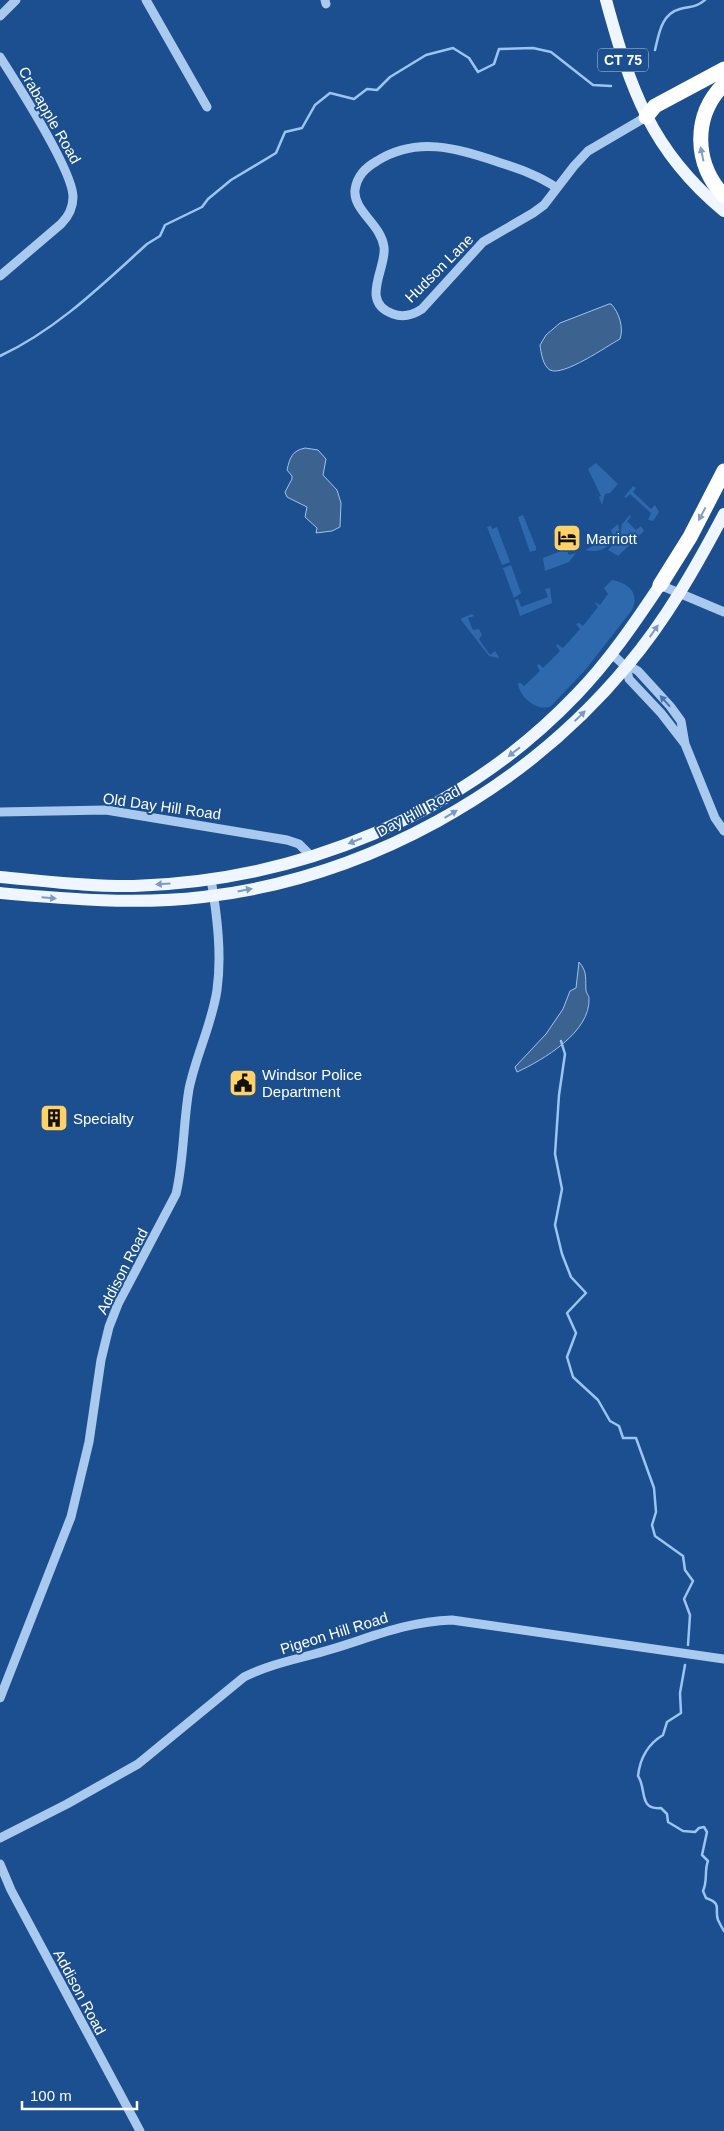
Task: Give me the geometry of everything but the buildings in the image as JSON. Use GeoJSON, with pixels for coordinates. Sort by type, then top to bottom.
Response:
{"type":"FeatureCollection","features":[{"type":"Feature","properties":{"kind":"highway"},"geometry":{"type":"LineString","coordinates":[[646,117],[655,106],[724,69]]}},
{"type":"Feature","properties":{"kind":"highway"},"geometry":{"type":"LineString","coordinates":[[646,117],[660,115],[724,80]]}},
{"type":"Feature","properties":{"kind":"highway"},"geometry":{"type":"LineString","coordinates":[[724,84],[713,97],[704,115],[700,145],[708,172],[724,196]]}},
{"type":"Feature","properties":{"kind":"highway"},"geometry":{"type":"LineString","coordinates":[[660,586],[690,537],[724,471]]}},
{"type":"Feature","properties":{"kind":"main road","name":"CT 75"},"geometry":{"type":"LineString","coordinates":[[606,0],[630,79],[656,135],[680,168],[700,190],[724,211]]}},
{"type":"Feature","properties":{"kind":"main road","name":"Day Hill Road"},"geometry":{"type":"LineString","coordinates":[[0,893],[77,900],[128,901],[214,896],[250,890],[311,874],[352,860],[408,837],[450,815],[487,791],[530,760],[562,733],[626,667],[680,593],[724,514]]}},
{"type":"Feature","properties":{"kind":"main road","name":"Day Hill Road"},"geometry":{"type":"LineString","coordinates":[[0,877],[110,886],[211,880],[262,870],[312,857],[349,844],[400,822],[436,804],[512,754],[547,723],[576,695],[612,653],[660,586]]}},
{"type":"Feature","properties":{"kind":"main road"},"geometry":{"type":"LineString","coordinates":[[476,778],[487,791]]}},
{"type":"Feature","properties":{"kind":"main road"},"geometry":{"type":"LineString","coordinates":[[400,822],[408,837]]}},
{"type":"Feature","properties":{"kind":"street"},"geometry":{"type":"LineString","coordinates":[[0,16],[16,0]]}},
{"type":"Feature","properties":{"kind":"street"},"geometry":{"type":"LineString","coordinates":[[146,0],[207,107]]}},
{"type":"Feature","properties":{"kind":"street","name":"Crabapple Road"},"geometry":{"type":"LineString","coordinates":[[0,57],[66,170],[73,196],[68,214],[61,224],[0,276]]}},
{"type":"Feature","properties":{"kind":"street","name":"Hudson Lane"},"geometry":{"type":"LineString","coordinates":[[557,188],[538,175],[470,153],[444,147],[422,146],[402,150],[372,164],[360,174],[355,195],[359,207],[377,228],[384,244],[383,260],[376,284],[376,295],[382,306],[387,311],[399,315],[414,314],[422,309],[483,242],[533,213],[544,204],[557,188],[574,166],[588,152],[646,117]]}},
{"type":"Feature","properties":{"kind":"street"},"geometry":{"type":"LineString","coordinates":[[660,586],[724,612]]}},
{"type":"Feature","properties":{"kind":"street"},"geometry":{"type":"LineString","coordinates":[[612,653],[626,667],[638,671],[674,710],[682,724],[685,744],[715,818],[724,831]]}},
{"type":"Feature","properties":{"kind":"street","name":"Old Day Hill Road"},"geometry":{"type":"LineString","coordinates":[[0,812],[106,810],[287,840],[299,844],[312,857]]}},
{"type":"Feature","properties":{"kind":"street","name":"Addison Road"},"geometry":{"type":"LineString","coordinates":[[0,1698],[71,1517],[88,1451],[101,1360],[109,1327],[118,1304],[176,1194],[180,1178],[186,1106],[217,989],[219,953],[211,880]]}},
{"type":"Feature","properties":{"kind":"street","name":"Pigeon Hill Road"},"geometry":{"type":"LineString","coordinates":[[0,1838],[67,1804],[138,1764],[244,1677],[265,1668],[333,1649],[401,1626],[429,1621],[452,1620],[724,1659]]}},
{"type":"Feature","properties":{"kind":"street","name":"Addison Road"},"geometry":{"type":"LineString","coordinates":[[0,1864],[11,1890],[140,2131]]}},
{"type":"Feature","properties":{"kind":"shaded area"},"geometry":{"type":"Polygon","coordinates":[[[609,304],[614,307],[620,320],[620,339],[585,360],[565,369],[550,370],[543,359],[540,345],[546,335],[560,323],[609,304]]]}},
{"type":"Feature","properties":{"kind":"shaded area"},"geometry":{"type":"Polygon","coordinates":[[[305,448],[318,450],[326,459],[323,475],[337,490],[341,503],[340,527],[332,531],[316,533],[317,528],[305,517],[307,507],[287,497],[285,492],[292,479],[287,470],[291,458],[294,453],[305,448]]]}},
{"type":"Feature","properties":{"kind":"shaded area"},"geometry":{"type":"Polygon","coordinates":[[[596,463],[618,484],[610,493],[605,494],[602,505],[599,497],[601,496],[588,469],[596,463]]]}},
{"type":"Feature","properties":{"kind":"shaded area"},"geometry":{"type":"Polygon","coordinates":[[[633,486],[636,488],[633,492],[651,509],[655,505],[659,512],[653,521],[648,520],[651,513],[630,494],[626,498],[624,497],[633,486]]]}},
{"type":"Feature","properties":{"kind":"shaded area"},"geometry":{"type":"Polygon","coordinates":[[[523,515],[536,547],[536,550],[530,552],[518,517],[523,515]]]}},
{"type":"Feature","properties":{"kind":"shaded area"},"geometry":{"type":"Polygon","coordinates":[[[630,515],[631,517],[627,521],[636,530],[641,526],[644,531],[618,556],[608,550],[620,536],[622,524],[630,515]]]}},
{"type":"Feature","properties":{"kind":"shaded area"},"geometry":{"type":"Polygon","coordinates":[[[618,524],[620,533],[613,542],[601,550],[585,550],[593,546],[591,542],[612,534],[611,530],[618,524]]]}},
{"type":"Feature","properties":{"kind":"shaded area"},"geometry":{"type":"Polygon","coordinates":[[[491,526],[492,529],[497,527],[510,562],[502,565],[487,527],[491,526]]]}},
{"type":"Feature","properties":{"kind":"shaded area"},"geometry":{"type":"Polygon","coordinates":[[[566,549],[569,555],[576,553],[569,562],[545,571],[543,558],[566,549]]]}},
{"type":"Feature","properties":{"kind":"shaded area"},"geometry":{"type":"Polygon","coordinates":[[[511,565],[521,593],[514,598],[503,568],[511,565]]]}},
{"type":"Feature","properties":{"kind":"shaded area"},"geometry":{"type":"Polygon","coordinates":[[[612,580],[623,583],[631,589],[634,598],[632,610],[586,669],[551,706],[546,708],[540,707],[530,702],[525,698],[518,683],[524,686],[540,671],[537,666],[539,664],[543,668],[560,651],[556,646],[557,644],[563,648],[580,629],[576,624],[579,623],[583,626],[598,607],[594,602],[600,605],[608,594],[604,588],[612,580]]]}},
{"type":"Feature","properties":{"kind":"shaded area"},"geometry":{"type":"Polygon","coordinates":[[[550,588],[552,603],[520,616],[515,600],[518,599],[521,607],[548,597],[545,589],[550,588]]]}},
{"type":"Feature","properties":{"kind":"shaded area"},"geometry":{"type":"Polygon","coordinates":[[[472,614],[474,616],[468,618],[473,630],[479,629],[482,635],[479,639],[490,655],[495,651],[498,658],[489,656],[461,620],[472,614]]]}},
{"type":"Feature","properties":{"kind":"shaded area"},"geometry":{"type":"Polygon","coordinates":[[[579,962],[585,973],[586,991],[589,998],[588,1010],[582,1022],[564,1043],[540,1060],[517,1072],[515,1067],[546,1034],[563,1009],[570,991],[576,988],[579,962]]]}},
{"type":"Feature","properties":{"kind":"waterway"},"geometry":{"type":"LineString","coordinates":[[655,50],[662,25],[669,15],[680,9],[696,6],[705,0]]}},
{"type":"Feature","properties":{"kind":"waterway"},"geometry":{"type":"LineString","coordinates":[[0,356],[40,333],[78,306],[147,244],[160,236],[165,225],[202,207],[208,199],[231,180],[276,153],[285,132],[302,128],[315,105],[330,93],[354,99],[367,89],[377,90],[390,77],[426,55],[453,48],[469,58],[478,72],[494,64],[499,49],[533,48],[551,52],[593,85],[611,86]]}},
{"type":"Feature","properties":{"kind":"waterway"},"geometry":{"type":"LineString","coordinates":[[561,1041],[565,1054],[559,1095],[555,1154],[562,1189],[555,1225],[562,1254],[571,1277],[586,1293],[567,1313],[576,1333],[567,1357],[573,1377],[598,1400],[610,1421],[619,1426],[623,1438],[636,1438],[654,1488],[656,1512],[652,1525],[655,1536],[683,1556],[685,1570],[693,1581],[684,1599],[690,1615],[688,1645]]}},
{"type":"Feature","properties":{"kind":"waterway"},"geometry":{"type":"LineString","coordinates":[[685,1665],[680,1693],[681,1713],[667,1722],[663,1735],[649,1747],[641,1763],[638,1776],[646,1802],[649,1806],[661,1808],[667,1814],[668,1822],[683,1831],[695,1832],[699,1828],[704,1827],[707,1832],[702,1855],[708,1861],[703,1891],[706,1898],[716,1904],[718,1920],[724,1931]]}},
{"type":"Feature","properties":{"kind":"place","name":"Marriott"},"geometry":{"type":"Point","coordinates":[567,538]}},
{"type":"Feature","properties":{"kind":"place","name":"Windsor Police Department"},"geometry":{"type":"Point","coordinates":[243,1083]}},
{"type":"Feature","properties":{"kind":"place","name":"Specialty"},"geometry":{"type":"Point","coordinates":[54,1118]}}]}
